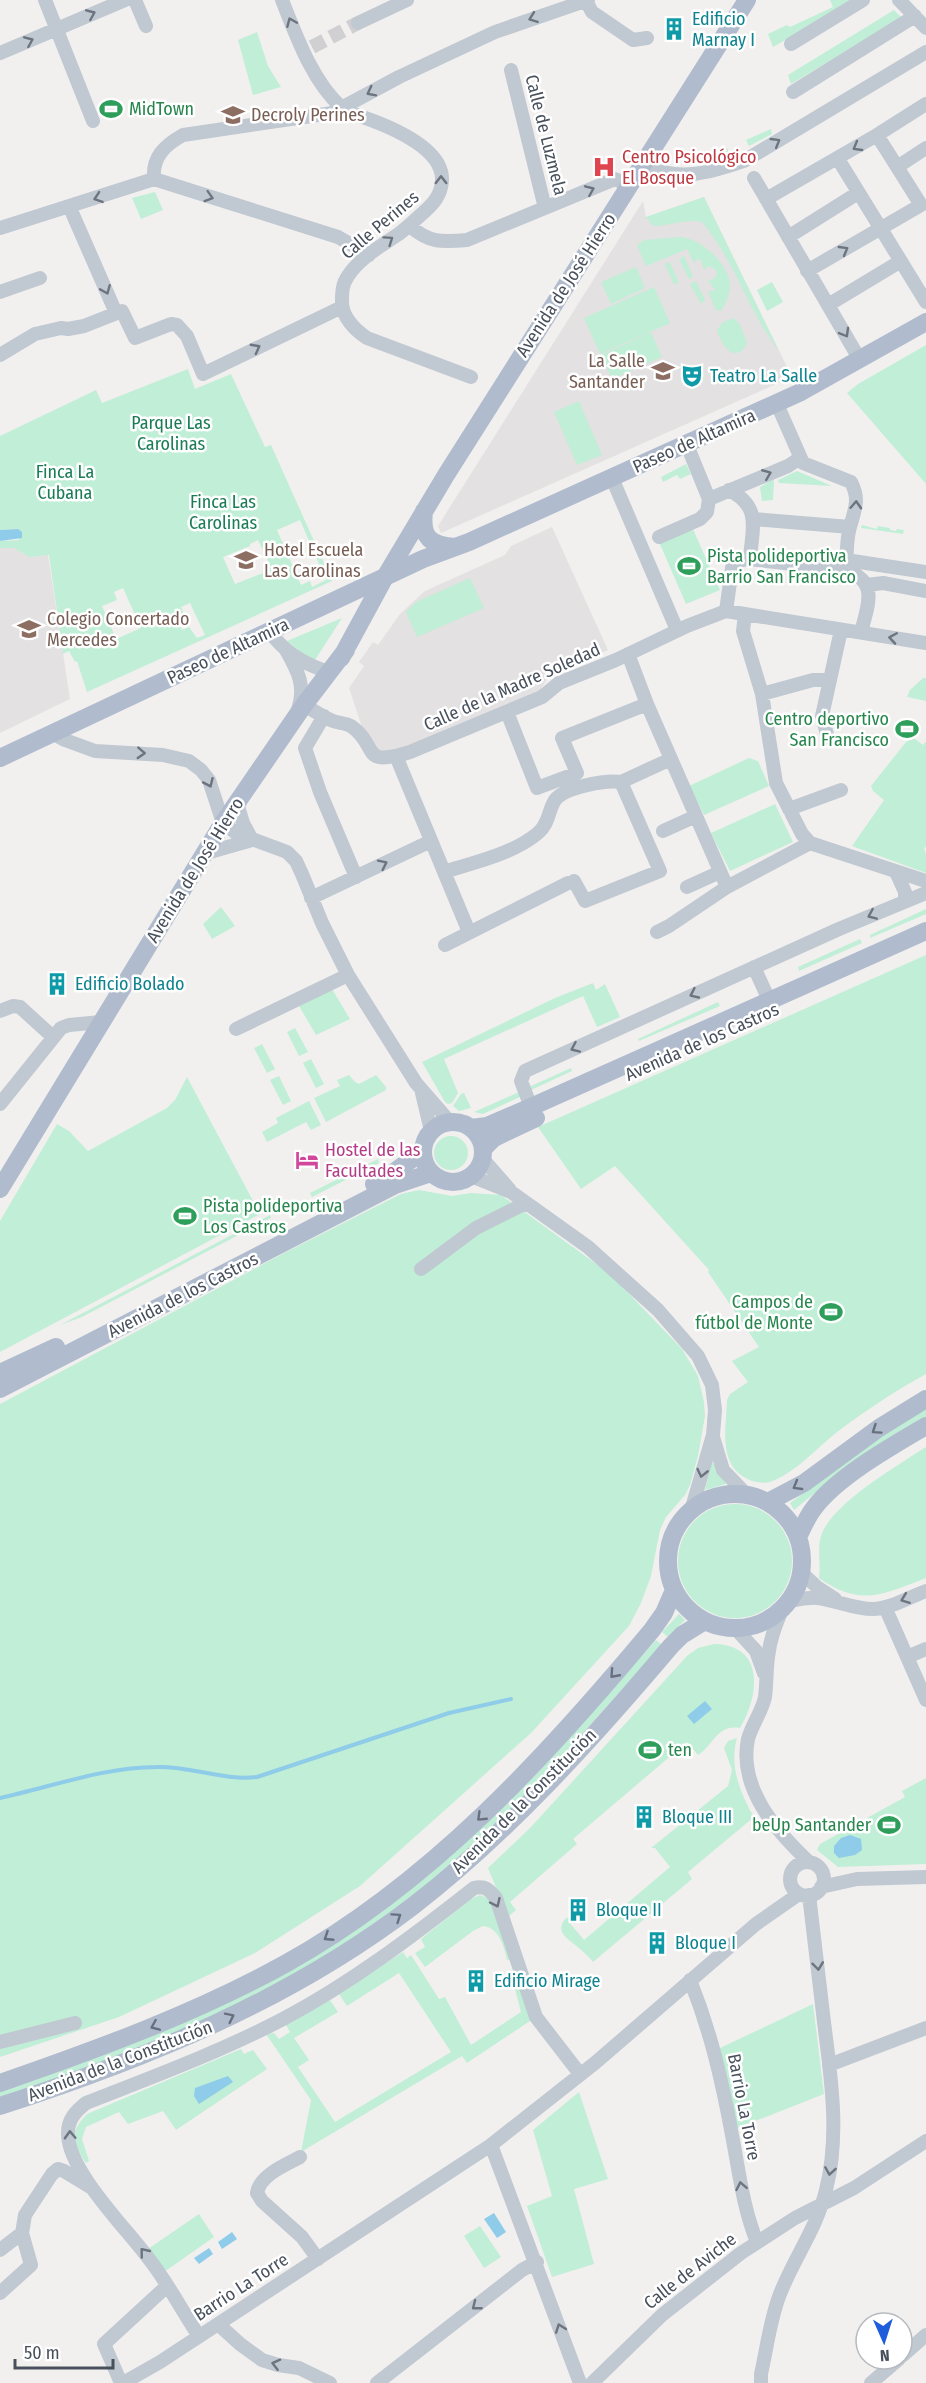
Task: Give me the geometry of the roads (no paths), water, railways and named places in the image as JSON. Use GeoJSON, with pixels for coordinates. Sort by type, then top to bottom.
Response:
{"type":"FeatureCollection","features":[{"type":"Feature","properties":{"kind":"main road","name":"Avenida de José Hierro"},"geometry":{"type":"LineString","coordinates":[[335,665],[424,511],[747,0]]}},
{"type":"Feature","properties":{"kind":"main road","name":"Paseo de Altamira"},"geometry":{"type":"LineString","coordinates":[[0,758],[423,559],[456,548],[777,404],[926,322]]}},
{"type":"Feature","properties":{"kind":"main road"},"geometry":{"type":"LineString","coordinates":[[424,511],[423,527],[426,536],[437,546],[456,548]]}},
{"type":"Feature","properties":{"kind":"main road"},"geometry":{"type":"LineString","coordinates":[[406,541],[403,551],[405,557],[409,560],[423,559]]}},
{"type":"Feature","properties":{"kind":"main road","name":"Avenida de José Hierro"},"geometry":{"type":"LineString","coordinates":[[0,1189],[223,823],[304,705],[383,598],[423,559]]}},
{"type":"Feature","properties":{"kind":"main road","name":"Avenida de los Castros"},"geometry":{"type":"LineString","coordinates":[[471,1128],[487,1126],[531,1107],[926,931]]}},
{"type":"Feature","properties":{"kind":"main road","name":"Avenida de los Castros"},"geometry":{"type":"LineString","coordinates":[[483,1153],[494,1138],[551,1110],[926,943]]}},
{"type":"Feature","properties":{"kind":"main road"},"geometry":{"type":"LineString","coordinates":[[450,1122],[461,1123],[471,1128],[477,1134],[483,1153],[478,1168],[471,1176],[461,1181],[451,1182],[431,1173],[425,1163],[423,1151],[425,1140],[431,1131],[450,1122]]}},
{"type":"Feature","properties":{"kind":"main road","name":"Avenida de los Castros"},"geometry":{"type":"LineString","coordinates":[[4,1368],[94,1328],[390,1175],[423,1151]]}},
{"type":"Feature","properties":{"kind":"main road","name":"Avenida de los Castros"},"geometry":{"type":"LineString","coordinates":[[0,1389],[395,1185],[431,1173]]}},
{"type":"Feature","properties":{"kind":"main road"},"geometry":{"type":"LineString","coordinates":[[768,1502],[804,1483],[879,1428],[926,1399]]}},
{"type":"Feature","properties":{"kind":"main road"},"geometry":{"type":"LineString","coordinates":[[798,1537],[814,1507],[835,1488],[926,1426]]}},
{"type":"Feature","properties":{"kind":"main road"},"geometry":{"type":"LineString","coordinates":[[746,1494],[768,1502],[791,1522],[798,1537],[802,1555],[802,1573],[786,1604],[766,1620],[752,1625],[735,1628],[703,1622],[685,1607],[674,1590],[670,1566],[671,1544],[680,1525],[701,1503],[717,1496],[746,1494]]}},
{"type":"Feature","properties":{"kind":"main road","name":"Avenida de la Constitución"},"geometry":{"type":"LineString","coordinates":[[0,2083],[124,2039],[233,1991],[307,1951],[382,1900],[469,1829],[511,1787],[652,1630],[664,1613],[674,1590]]}},
{"type":"Feature","properties":{"kind":"main road","name":"Avenida de la Constitución"},"geometry":{"type":"LineString","coordinates":[[0,2106],[141,2056],[207,2028],[294,1984],[374,1933],[413,1906],[487,1843],[570,1759],[671,1646],[682,1635],[703,1622]]}},
{"type":"Feature","properties":{"kind":"street"},"geometry":{"type":"LineString","coordinates":[[45,0],[93,121]]}},
{"type":"Feature","properties":{"kind":"street"},"geometry":{"type":"LineString","coordinates":[[0,53],[125,0]]}},
{"type":"Feature","properties":{"kind":"street"},"geometry":{"type":"LineString","coordinates":[[135,0],[146,26]]}},
{"type":"Feature","properties":{"kind":"street","name":"Calle Perines"},"geometry":{"type":"LineString","coordinates":[[282,0],[327,91],[343,108],[397,132],[421,146],[439,164],[442,177],[441,191],[436,200],[410,226],[369,255],[348,276],[342,289],[342,307]]}},
{"type":"Feature","properties":{"kind":"street"},"geometry":{"type":"LineString","coordinates":[[358,23],[407,0]]}},
{"type":"Feature","properties":{"kind":"street"},"geometry":{"type":"LineString","coordinates":[[154,179],[153,171],[161,152],[168,143],[183,135],[323,115],[343,108],[382,86],[495,32],[587,0],[592,12],[633,40],[647,38]]}},
{"type":"Feature","properties":{"kind":"street"},"geometry":{"type":"LineString","coordinates":[[790,44],[863,0]]}},
{"type":"Feature","properties":{"kind":"street"},"geometry":{"type":"LineString","coordinates":[[899,0],[926,28]]}},
{"type":"Feature","properties":{"kind":"street"},"geometry":{"type":"LineString","coordinates":[[793,92],[915,16]]}},
{"type":"Feature","properties":{"kind":"street"},"geometry":{"type":"LineString","coordinates":[[642,166],[670,175],[685,175],[717,170],[744,161],[926,52]]}},
{"type":"Feature","properties":{"kind":"street","name":"Calle de Luzmela"},"geometry":{"type":"LineString","coordinates":[[512,70],[545,208]]}},
{"type":"Feature","properties":{"kind":"street"},"geometry":{"type":"LineString","coordinates":[[766,199],[838,159],[926,104]]}},
{"type":"Feature","properties":{"kind":"street"},"geometry":{"type":"LineString","coordinates":[[807,272],[921,205],[877,135]]}},
{"type":"Feature","properties":{"kind":"street"},"geometry":{"type":"LineString","coordinates":[[897,167],[926,148]]}},
{"type":"Feature","properties":{"kind":"street"},"geometry":{"type":"LineString","coordinates":[[838,159],[926,302]]}},
{"type":"Feature","properties":{"kind":"street"},"geometry":{"type":"LineString","coordinates":[[754,178],[860,360]]}},
{"type":"Feature","properties":{"kind":"street"},"geometry":{"type":"LineString","coordinates":[[0,228],[154,179],[338,237],[369,255]]}},
{"type":"Feature","properties":{"kind":"street"},"geometry":{"type":"LineString","coordinates":[[410,226],[428,239],[466,240],[615,179],[629,186]]}},
{"type":"Feature","properties":{"kind":"street"},"geometry":{"type":"LineString","coordinates":[[788,237],[858,193]]}},
{"type":"Feature","properties":{"kind":"street"},"geometry":{"type":"LineString","coordinates":[[70,207],[116,313]]}},
{"type":"Feature","properties":{"kind":"street"},"geometry":{"type":"LineString","coordinates":[[828,305],[901,261]]}},
{"type":"Feature","properties":{"kind":"street"},"geometry":{"type":"LineString","coordinates":[[0,292],[40,278]]}},
{"type":"Feature","properties":{"kind":"street"},"geometry":{"type":"LineString","coordinates":[[0,355],[35,334],[61,328],[75,329],[122,311],[135,338],[171,324],[177,324],[187,336],[203,374],[342,307],[352,325],[367,338],[471,377]]}},
{"type":"Feature","properties":{"kind":"street"},"geometry":{"type":"LineString","coordinates":[[777,404],[800,458],[808,466],[851,482],[857,501],[850,527],[846,565]]}},
{"type":"Feature","properties":{"kind":"street"},"geometry":{"type":"LineString","coordinates":[[659,537],[700,519],[707,512],[709,499],[687,445]]}},
{"type":"Feature","properties":{"kind":"street"},"geometry":{"type":"LineString","coordinates":[[709,499],[788,466],[800,458]]}},
{"type":"Feature","properties":{"kind":"street"},"geometry":{"type":"LineString","coordinates":[[612,478],[677,630]]}},
{"type":"Feature","properties":{"kind":"street"},"geometry":{"type":"LineString","coordinates":[[729,490],[741,496],[754,519],[750,559]]}},
{"type":"Feature","properties":{"kind":"street"},"geometry":{"type":"LineString","coordinates":[[754,519],[850,527]]}},
{"type":"Feature","properties":{"kind":"street"},"geometry":{"type":"LineString","coordinates":[[926,572],[750,559],[733,561],[726,611],[926,643]]}},
{"type":"Feature","properties":{"kind":"street"},"geometry":{"type":"LineString","coordinates":[[846,565],[861,576],[867,585],[869,598],[861,632]]}},
{"type":"Feature","properties":{"kind":"street"},"geometry":{"type":"LineString","coordinates":[[867,585],[883,583],[926,591]]}},
{"type":"Feature","properties":{"kind":"street","name":"Calle de la Madre Soledad"},"geometry":{"type":"LineString","coordinates":[[396,756],[542,697],[559,684],[677,630],[726,611]]}},
{"type":"Feature","properties":{"kind":"street"},"geometry":{"type":"LineString","coordinates":[[745,614],[743,631],[762,694],[776,783],[810,843],[926,881]]}},
{"type":"Feature","properties":{"kind":"street"},"geometry":{"type":"LineString","coordinates":[[828,738],[822,716],[841,630]]}},
{"type":"Feature","properties":{"kind":"street","name":"Avenida de José Hierro"},"geometry":{"type":"LineString","coordinates":[[270,632],[286,650],[299,672],[302,686],[301,701],[293,722]]}},
{"type":"Feature","properties":{"kind":"street","name":"Avenida de José Hierro"},"geometry":{"type":"LineString","coordinates":[[286,650],[314,668],[335,665]]}},
{"type":"Feature","properties":{"kind":"street"},"geometry":{"type":"LineString","coordinates":[[628,654],[646,704],[727,887]]}},
{"type":"Feature","properties":{"kind":"street"},"geometry":{"type":"LineString","coordinates":[[762,694],[813,680],[830,680]]}},
{"type":"Feature","properties":{"kind":"street"},"geometry":{"type":"LineString","coordinates":[[507,712],[537,788],[577,773],[562,738],[646,704]]}},
{"type":"Feature","properties":{"kind":"street"},"geometry":{"type":"LineString","coordinates":[[304,705],[333,721],[350,725],[377,757],[396,756],[469,932]]}},
{"type":"Feature","properties":{"kind":"street"},"geometry":{"type":"LineString","coordinates":[[324,716],[305,748],[320,792],[356,877]]}},
{"type":"Feature","properties":{"kind":"street"},"geometry":{"type":"LineString","coordinates":[[52,733],[95,751],[163,755],[189,761],[209,780],[223,823],[236,833],[287,852],[296,861],[348,975],[422,1091],[450,1122]]}},
{"type":"Feature","properties":{"kind":"street"},"geometry":{"type":"LineString","coordinates":[[444,872],[504,851],[538,833],[547,823],[555,800],[561,795],[599,782],[621,782],[671,759]]}},
{"type":"Feature","properties":{"kind":"street"},"geometry":{"type":"LineString","coordinates":[[445,945],[571,882],[585,901],[660,871],[621,782]]}},
{"type":"Feature","properties":{"kind":"street"},"geometry":{"type":"LineString","coordinates":[[789,809],[841,790]]}},
{"type":"Feature","properties":{"kind":"street"},"geometry":{"type":"LineString","coordinates":[[237,803],[243,823],[252,840]]}},
{"type":"Feature","properties":{"kind":"street"},"geometry":{"type":"LineString","coordinates":[[663,831],[696,816]]}},
{"type":"Feature","properties":{"kind":"street"},"geometry":{"type":"LineString","coordinates":[[203,854],[252,840]]}},
{"type":"Feature","properties":{"kind":"street"},"geometry":{"type":"LineString","coordinates":[[311,898],[431,841]]}},
{"type":"Feature","properties":{"kind":"street"},"geometry":{"type":"LineString","coordinates":[[657,932],[727,887],[810,843]]}},
{"type":"Feature","properties":{"kind":"street"},"geometry":{"type":"LineString","coordinates":[[687,887],[720,872]]}},
{"type":"Feature","properties":{"kind":"street"},"geometry":{"type":"LineString","coordinates":[[896,872],[905,892],[905,901]]}},
{"type":"Feature","properties":{"kind":"street"},"geometry":{"type":"LineString","coordinates":[[531,1107],[521,1081],[525,1071],[754,967],[926,893]]}},
{"type":"Feature","properties":{"kind":"street","name":"Avenida de los Castros"},"geometry":{"type":"LineString","coordinates":[[754,967],[769,1000]]}},
{"type":"Feature","properties":{"kind":"street"},"geometry":{"type":"LineString","coordinates":[[236,1029],[348,975]]}},
{"type":"Feature","properties":{"kind":"street"},"geometry":{"type":"LineString","coordinates":[[0,1011],[13,1006],[20,1007],[53,1037]]}},
{"type":"Feature","properties":{"kind":"street"},"geometry":{"type":"LineString","coordinates":[[0,1104],[61,1028],[101,1022]]}},
{"type":"Feature","properties":{"kind":"street"},"geometry":{"type":"LineString","coordinates":[[422,1091],[431,1131]]}},
{"type":"Feature","properties":{"kind":"street"},"geometry":{"type":"LineString","coordinates":[[483,1153],[511,1192],[588,1247],[658,1310],[703,1364],[712,1385],[715,1410],[713,1435],[691,1511]]}},
{"type":"Feature","properties":{"kind":"street"},"geometry":{"type":"LineString","coordinates":[[471,1176],[511,1192]]}},
{"type":"Feature","properties":{"kind":"street"},"geometry":{"type":"LineString","coordinates":[[421,1269],[476,1228],[525,1203]]}},
{"type":"Feature","properties":{"kind":"street"},"geometry":{"type":"LineString","coordinates":[[713,1435],[715,1449],[723,1470],[746,1494]]}},
{"type":"Feature","properties":{"kind":"street"},"geometry":{"type":"LineString","coordinates":[[802,1573],[818,1588],[841,1603]]}},
{"type":"Feature","properties":{"kind":"street"},"geometry":{"type":"LineString","coordinates":[[926,1591],[885,1607],[866,1609],[807,1598],[786,1604],[772,1632],[763,1706],[749,1737],[748,1774],[760,1803],[786,1841],[808,1862],[816,1865],[822,1871],[857,1879],[926,1877]]}},
{"type":"Feature","properties":{"kind":"street"},"geometry":{"type":"LineString","coordinates":[[885,1607],[926,1699]]}},
{"type":"Feature","properties":{"kind":"street"},"geometry":{"type":"LineString","coordinates":[[735,1628],[756,1651],[766,1680]]}},
{"type":"Feature","properties":{"kind":"street"},"geometry":{"type":"LineString","coordinates":[[907,1657],[926,1649]]}},
{"type":"Feature","properties":{"kind":"street"},"geometry":{"type":"LineString","coordinates":[[786,1841],[794,1868]]}},
{"type":"Feature","properties":{"kind":"street"},"geometry":{"type":"LineString","coordinates":[[762,2383],[764,2360],[780,2294],[811,2233],[822,2204],[833,2146],[834,2115],[829,2065],[799,1891],[790,1875],[800,1863],[808,1862]]}},
{"type":"Feature","properties":{"kind":"street"},"geometry":{"type":"LineString","coordinates":[[821,1887],[822,1871]]}},
{"type":"Feature","properties":{"kind":"street","name":"Barrio La Torre"},"geometry":{"type":"LineString","coordinates":[[167,2286],[104,2344],[122,2383],[160,2362],[491,2145],[580,2074],[799,1891],[817,1892],[821,1887],[857,1879]]}},
{"type":"Feature","properties":{"kind":"street"},"geometry":{"type":"LineString","coordinates":[[198,2336],[150,2260],[92,2187],[75,2159],[68,2134],[70,2123],[75,2112],[86,2103],[171,2070],[284,2018],[411,1938],[474,1888],[480,1887],[488,1889],[496,1898],[536,2016],[580,2074]]}},
{"type":"Feature","properties":{"kind":"street"},"geometry":{"type":"LineString","coordinates":[[738,1920],[752,1928]]}},
{"type":"Feature","properties":{"kind":"street","name":"Barrio La Torre"},"geometry":{"type":"LineString","coordinates":[[690,1980],[707,2021],[713,2044],[741,2187],[750,2226],[757,2242]]}},
{"type":"Feature","properties":{"kind":"street"},"geometry":{"type":"LineString","coordinates":[[0,2042],[75,2024]]}},
{"type":"Feature","properties":{"kind":"street"},"geometry":{"type":"LineString","coordinates":[[829,2065],[926,2028]]}},
{"type":"Feature","properties":{"kind":"street","name":"Calle de Aviche"},"geometry":{"type":"LineString","coordinates":[[592,2383],[662,2315],[757,2242],[854,2188],[926,2141]]}},
{"type":"Feature","properties":{"kind":"street"},"geometry":{"type":"LineString","coordinates":[[491,2145],[537,2262],[580,2383]]}},
{"type":"Feature","properties":{"kind":"street","name":"Barrio La Torre"},"geometry":{"type":"LineString","coordinates":[[300,2157],[267,2177],[258,2186],[256,2193],[302,2237],[318,2259]]}},
{"type":"Feature","properties":{"kind":"street"},"geometry":{"type":"LineString","coordinates":[[0,2293],[31,2265],[22,2232],[25,2214],[52,2174],[58,2169],[92,2187]]}},
{"type":"Feature","properties":{"kind":"street"},"geometry":{"type":"LineString","coordinates":[[0,2250],[22,2232]]}},
{"type":"Feature","properties":{"kind":"street"},"geometry":{"type":"LineString","coordinates":[[378,2383],[522,2270],[537,2262]]}},
{"type":"Feature","properties":{"kind":"street"},"geometry":{"type":"LineString","coordinates":[[218,2324],[262,2360],[299,2368],[330,2383]]}},
{"type":"Feature","properties":{"kind":"street"},"geometry":{"type":"LineString","coordinates":[[914,2346],[926,2335]]}},
{"type":"Feature","properties":{"kind":"street"},"geometry":{"type":"LineString","coordinates":[[871,2383],[885,2371]]}},
{"type":"Feature","properties":{"kind":"water"},"geometry":{"type":"Polygon","coordinates":[[[18,529],[22,532],[22,538],[0,541],[0,530],[18,529]]]}},
{"type":"Feature","properties":{"kind":"water"},"geometry":{"type":"Polygon","coordinates":[[[705,1701],[712,1709],[694,1724],[687,1716],[705,1701]]]}},
{"type":"Feature","properties":{"kind":"water"},"geometry":{"type":"Polygon","coordinates":[[[850,1835],[861,1839],[862,1850],[855,1855],[839,1858],[834,1853],[834,1846],[841,1838],[850,1835]]]}},
{"type":"Feature","properties":{"kind":"water"},"geometry":{"type":"Polygon","coordinates":[[[228,2076],[233,2082],[199,2104],[194,2096],[195,2088],[228,2076]]]}},
{"type":"Feature","properties":{"kind":"water"},"geometry":{"type":"Polygon","coordinates":[[[494,2213],[506,2232],[497,2238],[484,2219],[494,2213]]]}},
{"type":"Feature","properties":{"kind":"water"},"geometry":{"type":"Polygon","coordinates":[[[232,2232],[237,2239],[222,2249],[218,2242],[232,2232]]]}},
{"type":"Feature","properties":{"kind":"water"},"geometry":{"type":"Polygon","coordinates":[[[209,2248],[213,2254],[199,2264],[194,2258],[209,2248]]]}},
{"type":"Feature","properties":{"kind":"waterway"},"geometry":{"type":"LineString","coordinates":[[0,1798],[97,1774],[137,1768],[170,1767],[232,1777],[257,1777],[449,1713],[511,1699]]}},
{"type":"Feature","properties":{"kind":"tunnel"},"geometry":{"type":"LineString","coordinates":[[312,47],[358,23]]}},
{"type":"Feature","properties":{"kind":"place","name":"Edificio Marnay I"},"geometry":{"type":"Point","coordinates":[674,29]}},
{"type":"Feature","properties":{"kind":"place","name":"MidTown"},"geometry":{"type":"Point","coordinates":[111,109]}},
{"type":"Feature","properties":{"kind":"place","name":"Decroly Perines"},"geometry":{"type":"Point","coordinates":[233,115]}},
{"type":"Feature","properties":{"kind":"place","name":"Centro Psicológico El Bosque"},"geometry":{"type":"Point","coordinates":[604,167]}},
{"type":"Feature","properties":{"kind":"place","name":"La Salle Santander"},"geometry":{"type":"Point","coordinates":[663,371]}},
{"type":"Feature","properties":{"kind":"place","name":"Teatro La Salle"},"geometry":{"type":"Point","coordinates":[692,376]}},
{"type":"Feature","properties":{"kind":"place","name":"Hotel Escuela Las Carolinas"},"geometry":{"type":"Point","coordinates":[246,560]}},
{"type":"Feature","properties":{"kind":"place","name":"Pista polideportiva Barrio San Francisco"},"geometry":{"type":"Point","coordinates":[689,566]}},
{"type":"Feature","properties":{"kind":"place","name":"Colegio Concertado Mercedes"},"geometry":{"type":"Point","coordinates":[29,629]}},
{"type":"Feature","properties":{"kind":"place","name":"Centro deportivo San Francisco"},"geometry":{"type":"Point","coordinates":[907,729]}},
{"type":"Feature","properties":{"kind":"place","name":"Edificio Bolado"},"geometry":{"type":"Point","coordinates":[57,984]}},
{"type":"Feature","properties":{"kind":"place","name":"Hostel de las Facultades"},"geometry":{"type":"Point","coordinates":[307,1160]}},
{"type":"Feature","properties":{"kind":"place","name":"Pista polideportiva Los Castros"},"geometry":{"type":"Point","coordinates":[185,1216]}},
{"type":"Feature","properties":{"kind":"place","name":"Campos de fútbol de Monte"},"geometry":{"type":"Point","coordinates":[831,1312]}},
{"type":"Feature","properties":{"kind":"place","name":"ten"},"geometry":{"type":"Point","coordinates":[650,1750]}},
{"type":"Feature","properties":{"kind":"place","name":"Bloque III"},"geometry":{"type":"Point","coordinates":[644,1817]}},
{"type":"Feature","properties":{"kind":"place","name":"beUp Santander"},"geometry":{"type":"Point","coordinates":[889,1825]}},
{"type":"Feature","properties":{"kind":"place","name":"Bloque II"},"geometry":{"type":"Point","coordinates":[578,1910]}},
{"type":"Feature","properties":{"kind":"place","name":"Bloque I"},"geometry":{"type":"Point","coordinates":[657,1943]}},
{"type":"Feature","properties":{"kind":"place","name":"Edificio Mirage"},"geometry":{"type":"Point","coordinates":[476,1981]}},
{"type":"Feature","properties":{"kind":"park label","name":"Parque Las Carolinas"},"geometry":{"type":"Point","coordinates":[171,433]}},
{"type":"Feature","properties":{"kind":"park label","name":"Finca La Cubana"},"geometry":{"type":"Point","coordinates":[65,482]}},
{"type":"Feature","properties":{"kind":"park label","name":"Finca Las Carolinas"},"geometry":{"type":"Point","coordinates":[223,512]}}]}
